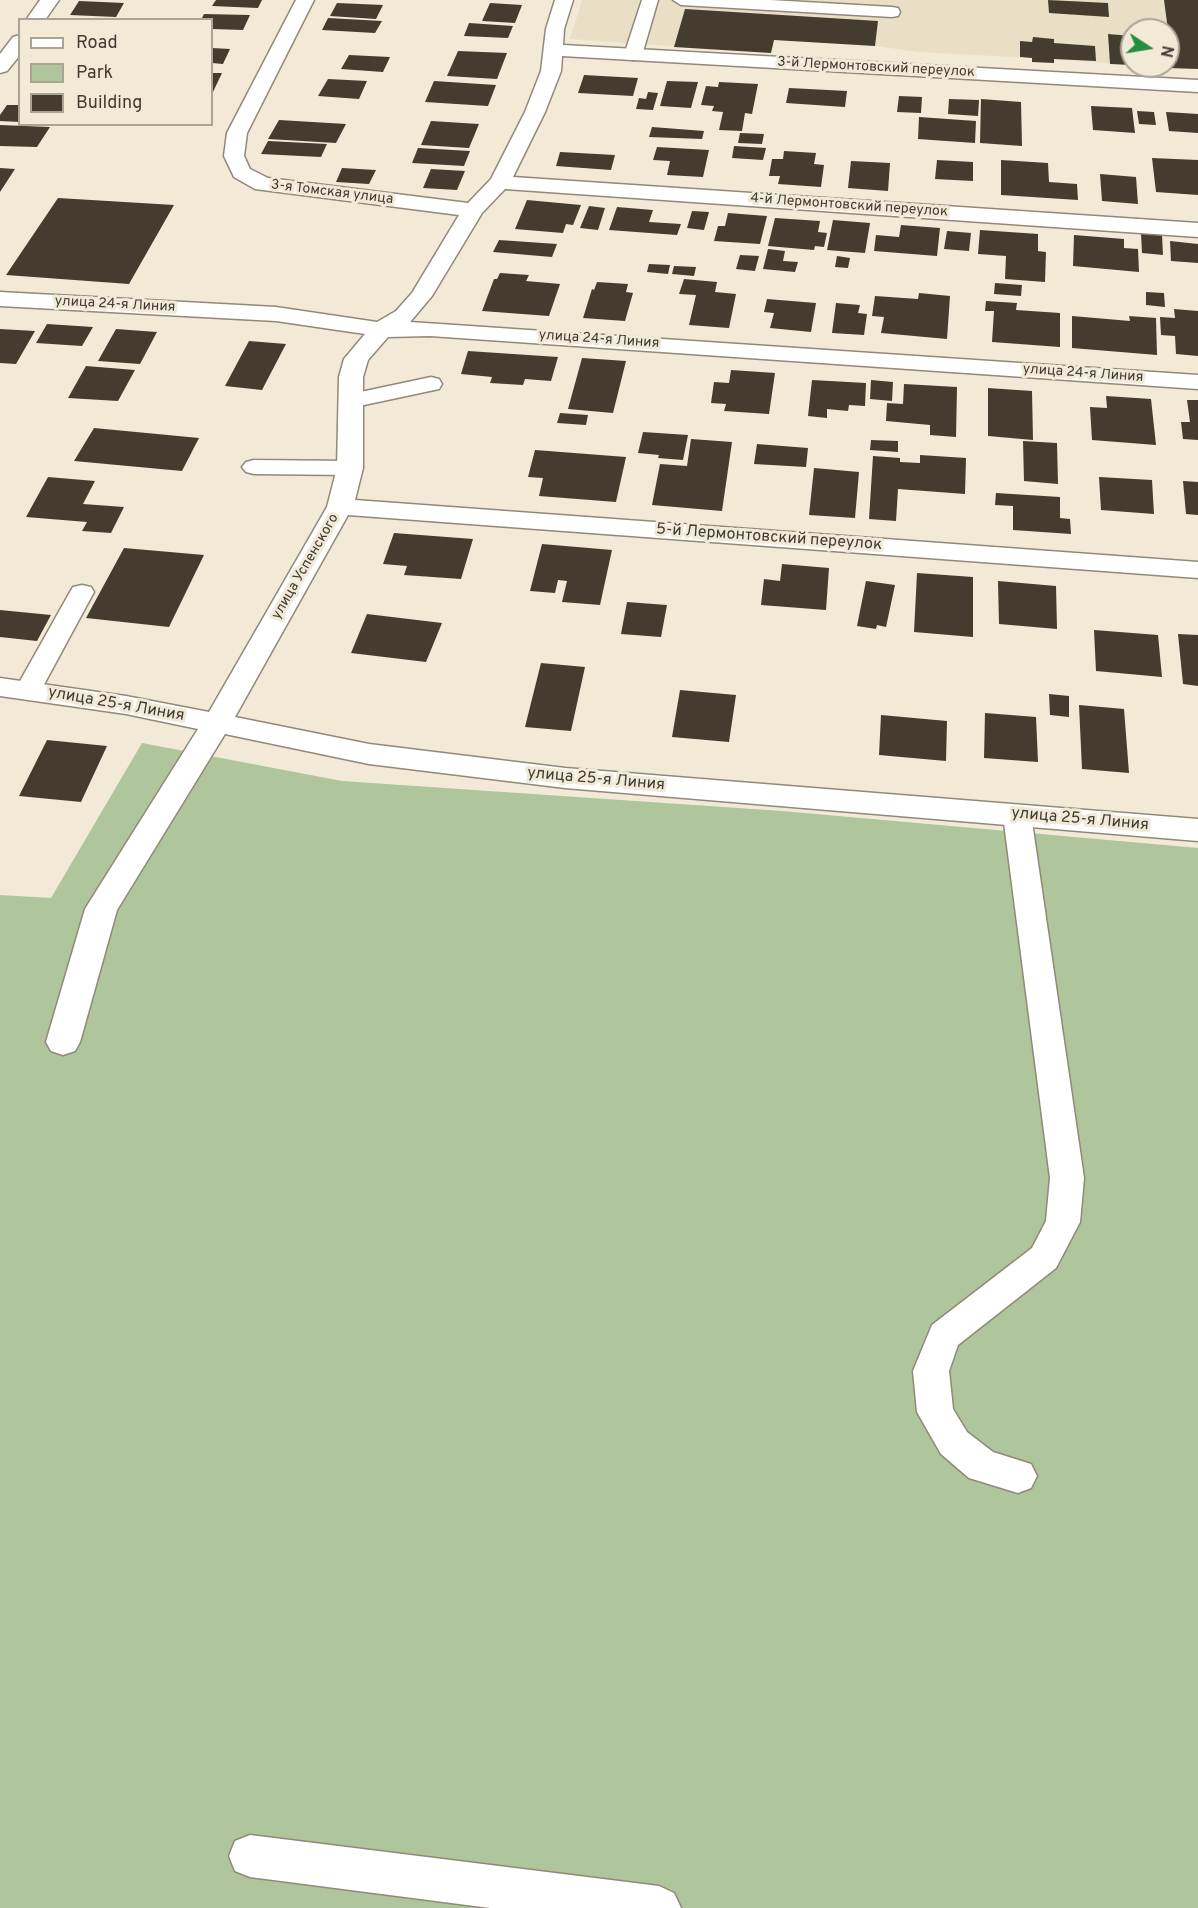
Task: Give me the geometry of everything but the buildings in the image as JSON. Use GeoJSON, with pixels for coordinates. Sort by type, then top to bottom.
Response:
{"type":"FeatureCollection","features":[{"type":"Feature","properties":{"kind":"street"},"geometry":{"type":"LineString","coordinates":[[36,18],[50,0]]}},
{"type":"Feature","properties":{"kind":"street","name":"3-я Томская улица"},"geometry":{"type":"LineString","coordinates":[[305,0],[237,133],[234,156],[241,173],[263,184],[474,210]]}},
{"type":"Feature","properties":{"kind":"street","name":"улица Успенского"},"geometry":{"type":"LineString","coordinates":[[63,1042],[101,909],[217,723],[340,507],[350,468],[351,377],[356,359],[381,330],[404,316],[421,296],[474,210],[500,182],[535,112],[551,71],[555,29],[564,0]]}},
{"type":"Feature","properties":{"kind":"street"},"geometry":{"type":"LineString","coordinates":[[0,67],[18,44]]}},
{"type":"Feature","properties":{"kind":"street","name":"3-й Лермонтовский переулок"},"geometry":{"type":"LineString","coordinates":[[554,50],[1198,87]]}},
{"type":"Feature","properties":{"kind":"street","name":"4-й Лермонтовский переулок"},"geometry":{"type":"LineString","coordinates":[[500,182],[1198,230]]}},
{"type":"Feature","properties":{"kind":"street","name":"улица 24-я Линия"},"geometry":{"type":"LineString","coordinates":[[0,298],[276,314],[321,319],[381,330],[440,330],[1198,382]]}},
{"type":"Feature","properties":{"kind":"street","name":"5-й Лермонтовский переулок"},"geometry":{"type":"LineString","coordinates":[[340,507],[1198,570]]}},
{"type":"Feature","properties":{"kind":"street","name":"улица 25-я Линия"},"geometry":{"type":"LineString","coordinates":[[14,688],[126,705],[369,754],[565,778],[1198,830]]}},
{"type":"Feature","properties":{"kind":"lane"},"geometry":{"type":"LineString","coordinates":[[633,54],[650,0]]}},
{"type":"Feature","properties":{"kind":"lane"},"geometry":{"type":"LineString","coordinates":[[681,0],[892,12]]}},
{"type":"Feature","properties":{"kind":"lane"},"geometry":{"type":"LineString","coordinates":[[350,400],[431,384]]}},
{"type":"Feature","properties":{"kind":"lane"},"geometry":{"type":"LineString","coordinates":[[254,467],[350,468]]}},
{"type":"Feature","properties":{"kind":"lane"},"geometry":{"type":"LineString","coordinates":[[14,688],[82,592]]}},
{"type":"Feature","properties":{"kind":"lane"},"geometry":{"type":"LineString","coordinates":[[1017,815],[1067,1178],[1063,1222],[1044,1258],[944,1336],[931,1371],[935,1412],[954,1443],[982,1466],[1018,1476]]}},
{"type":"Feature","properties":{"kind":"lane"},"geometry":{"type":"LineString","coordinates":[[250,1856],[659,1908]]}},
{"type":"Feature","properties":{"kind":"shaded area"},"geometry":{"type":"Polygon","coordinates":[[[582,0],[1198,0],[1198,69],[1180,68],[1180,18],[1120,18],[1120,64],[1054,59],[1054,63],[1032,62],[1032,58],[919,52],[875,46],[774,40],[771,53],[570,39],[582,0]]]}},
{"type":"Feature","properties":{"kind":"green space"},"geometry":{"type":"Polygon","coordinates":[[[142,743],[342,781],[782,811],[1198,848],[1198,1908],[0,1908],[0,895],[51,898],[142,743]]]}}]}
